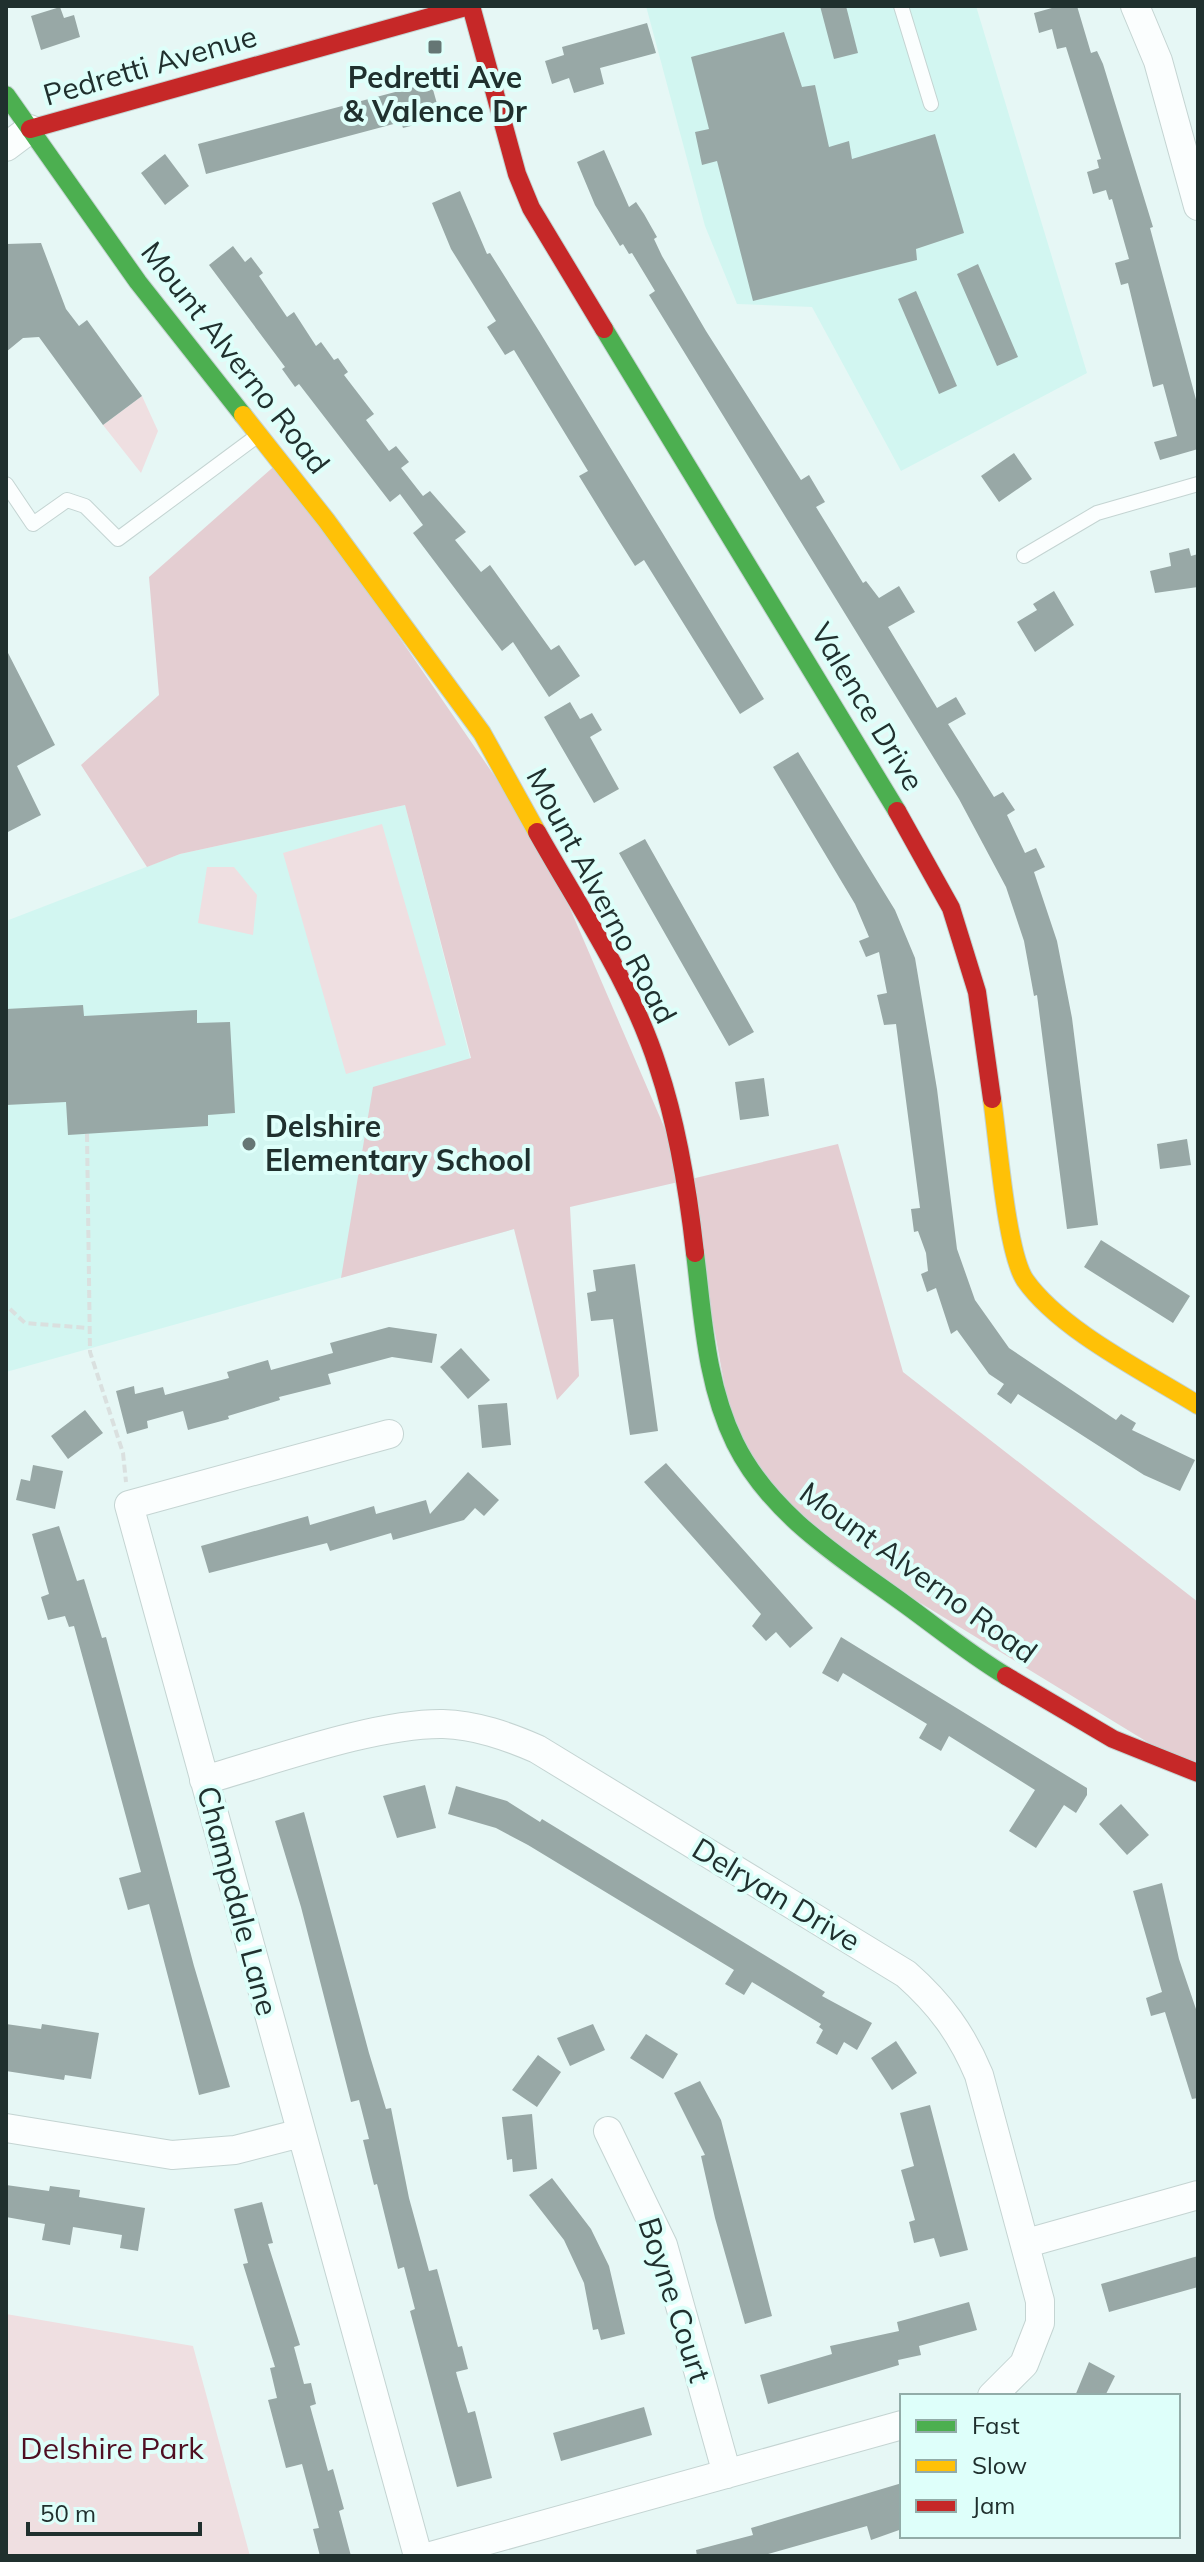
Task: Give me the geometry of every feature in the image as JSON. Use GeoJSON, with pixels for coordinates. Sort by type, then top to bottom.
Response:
{"type":"FeatureCollection","features":[{"type":"Feature","properties":{"kind":"street","name":"Pedretti Avenue"},"geometry":{"type":"LineString","coordinates":[[30,129],[470,6]]}},
{"type":"Feature","properties":{"kind":"street","name":"Valence Drive"},"geometry":{"type":"LineString","coordinates":[[470,6],[517,174],[531,208],[926,858],[951,908],[977,992],[1014,1250],[1024,1278],[1057,1316],[1198,1405]]}},
{"type":"Feature","properties":{"kind":"street"},"geometry":{"type":"LineString","coordinates":[[1135,6],[1158,61],[1198,206]]}},
{"type":"Feature","properties":{"kind":"street","name":"Mount Alverno Road"},"geometry":{"type":"LineString","coordinates":[[6,95],[138,282],[409,629],[482,733],[625,989],[658,1065],[687,1180],[708,1361],[719,1403],[735,1443],[757,1480],[809,1535],[993,1668],[1113,1739],[1198,1774]]}},
{"type":"Feature","properties":{"kind":"street"},"geometry":{"type":"LineString","coordinates":[[6,147],[30,129]]}},
{"type":"Feature","properties":{"kind":"street","name":"Champdale Lane"},"geometry":{"type":"LineString","coordinates":[[389,1434],[129,1505],[418,2556]]}},
{"type":"Feature","properties":{"kind":"street","name":"Delryan Drive"},"geometry":{"type":"LineString","coordinates":[[204,1780],[413,1725],[476,1728],[537,1749],[906,1974],[930,1995],[967,2046],[979,2075],[1037,2279],[1040,2323],[1024,2364],[994,2394]]}},
{"type":"Feature","properties":{"kind":"street"},"geometry":{"type":"LineString","coordinates":[[6,2128],[172,2155],[235,2150],[301,2133]]}},
{"type":"Feature","properties":{"kind":"street","name":"Boyne Court"},"geometry":{"type":"LineString","coordinates":[[608,2131],[663,2245],[727,2474]]}},
{"type":"Feature","properties":{"kind":"street"},"geometry":{"type":"LineString","coordinates":[[1027,2243],[1198,2195]]}},
{"type":"Feature","properties":{"kind":"street"},"geometry":{"type":"LineString","coordinates":[[431,2556],[900,2426]]}},
{"type":"Feature","properties":{"kind":"lane"},"geometry":{"type":"LineString","coordinates":[[901,6],[931,104]]}},
{"type":"Feature","properties":{"kind":"lane"},"geometry":{"type":"LineString","coordinates":[[6,484],[33,524],[67,500],[85,506],[118,539],[258,435]]}},
{"type":"Feature","properties":{"kind":"lane"},"geometry":{"type":"LineString","coordinates":[[1024,556],[1097,513],[1198,484]]}},
{"type":"Feature","properties":{"kind":"path"},"geometry":{"type":"LineString","coordinates":[[87,1134],[90,1352],[123,1453]]}},
{"type":"Feature","properties":{"kind":"path"},"geometry":{"type":"LineString","coordinates":[[10,1309],[25,1323],[90,1328]]}},
{"type":"Feature","properties":{"kind":"shaded area"},"geometry":{"type":"Polygon","coordinates":[[[646,6],[976,6],[1087,373],[901,471],[812,307],[737,304],[705,226],[646,6]]]}},
{"type":"Feature","properties":{"kind":"shaded area"},"geometry":{"type":"Polygon","coordinates":[[[279,462],[544,848],[687,1180],[570,1207],[579,1376],[557,1400],[514,1229],[341,1278],[373,1087],[471,1058],[405,805],[180,854],[147,867],[81,765],[159,695],[149,577],[279,462]]]}},
{"type":"Feature","properties":{"kind":"shaded area","name":"Delshire Elementary School"},"geometry":{"type":"Polygon","coordinates":[[[405,805],[514,1229],[6,1372],[6,921],[180,854],[405,805]]]}},
{"type":"Feature","properties":{"kind":"shaded area"},"geometry":{"type":"Polygon","coordinates":[[[838,1144],[903,1372],[1198,1602],[1198,1773],[809,1535],[735,1443],[687,1180],[838,1144]]]}},
{"type":"Feature","properties":{"kind":"green space"},"geometry":{"type":"Polygon","coordinates":[[[142,396],[158,431],[141,473],[103,425],[142,396]]]}},
{"type":"Feature","properties":{"kind":"green space"},"geometry":{"type":"Polygon","coordinates":[[[382,824],[446,1045],[346,1074],[283,853],[382,824]]]}},
{"type":"Feature","properties":{"kind":"green space"},"geometry":{"type":"Polygon","coordinates":[[[207,867],[234,867],[257,895],[253,935],[198,923],[207,867]]]}},
{"type":"Feature","properties":{"kind":"green space","name":"Delshire Park"},"geometry":{"type":"Polygon","coordinates":[[[6,2314],[193,2346],[250,2556],[6,2556],[6,2314]]]}},
{"type":"Feature","properties":{"kind":"building"},"geometry":{"type":"Polygon","coordinates":[[[820,6],[846,6],[858,53],[834,59],[820,6]]]}},
{"type":"Feature","properties":{"kind":"building"},"geometry":{"type":"Polygon","coordinates":[[[1059,6],[1077,6],[1091,53],[1097,51],[1103,64],[1153,227],[1150,228],[1198,407],[1198,449],[1160,460],[1154,442],[1177,436],[1163,384],[1153,387],[1128,283],[1121,285],[1115,263],[1129,259],[1112,199],[1109,200],[1106,190],[1093,194],[1087,172],[1099,168],[1097,160],[1101,159],[1066,47],[1057,49],[1052,29],[1039,33],[1034,13],[1059,6]]]}},
{"type":"Feature","properties":{"kind":"building"},"geometry":{"type":"Polygon","coordinates":[[[60,7],[64,18],[74,15],[80,37],[41,50],[31,16],[60,7]]]}},
{"type":"Feature","properties":{"kind":"building"},"geometry":{"type":"Polygon","coordinates":[[[647,23],[656,53],[600,68],[604,84],[574,93],[569,78],[552,84],[545,61],[564,55],[562,47],[647,23]]]}},
{"type":"Feature","properties":{"kind":"building"},"geometry":{"type":"Polygon","coordinates":[[[784,32],[802,87],[815,85],[829,147],[849,141],[852,159],[935,134],[964,233],[916,249],[917,260],[753,301],[717,161],[702,165],[695,132],[709,129],[691,57],[784,32]]]}},
{"type":"Feature","properties":{"kind":"building"},"geometry":{"type":"Polygon","coordinates":[[[418,86],[419,90],[432,86],[441,118],[403,128],[401,122],[206,174],[198,144],[418,86]]]}},
{"type":"Feature","properties":{"kind":"building"},"geometry":{"type":"Polygon","coordinates":[[[604,150],[629,207],[636,202],[644,214],[657,237],[654,239],[662,256],[706,331],[801,480],[809,475],[825,502],[816,507],[863,583],[866,581],[879,598],[899,586],[915,612],[888,627],[937,708],[956,697],[966,714],[948,724],[994,797],[1003,792],[1015,810],[1007,815],[1025,853],[1036,848],[1045,867],[1034,872],[1057,941],[1072,1018],[1098,1225],[1067,1229],[1037,995],[1034,996],[1024,941],[1006,887],[959,799],[649,295],[655,291],[632,253],[629,254],[623,244],[620,246],[595,205],[577,162],[604,150]]]}},
{"type":"Feature","properties":{"kind":"building"},"geometry":{"type":"Polygon","coordinates":[[[165,154],[189,186],[165,205],[141,173],[165,154]]]}},
{"type":"Feature","properties":{"kind":"building"},"geometry":{"type":"Polygon","coordinates":[[[460,191],[487,254],[490,253],[539,331],[764,699],[740,714],[644,560],[635,566],[611,528],[579,476],[588,471],[514,350],[505,355],[487,327],[496,321],[451,249],[432,203],[460,191]]]}},
{"type":"Feature","properties":{"kind":"building"},"geometry":{"type":"Polygon","coordinates":[[[41,243],[66,309],[79,326],[87,320],[142,396],[103,425],[39,337],[23,338],[6,352],[6,244],[41,243]]]}},
{"type":"Feature","properties":{"kind":"building"},"geometry":{"type":"Polygon","coordinates":[[[233,246],[245,262],[251,257],[263,273],[259,276],[287,317],[294,312],[316,346],[321,342],[334,360],[338,358],[348,372],[344,375],[374,414],[366,420],[389,451],[396,446],[409,462],[401,468],[423,496],[430,491],[466,532],[455,540],[481,572],[490,565],[551,650],[559,645],[580,676],[549,697],[513,642],[502,651],[413,533],[423,525],[400,494],[390,502],[299,384],[295,387],[282,369],[285,367],[209,265],[233,246]]]}},
{"type":"Feature","properties":{"kind":"building"},"geometry":{"type":"Polygon","coordinates":[[[978,264],[1018,357],[997,366],[957,274],[978,264]]]}},
{"type":"Feature","properties":{"kind":"building"},"geometry":{"type":"Polygon","coordinates":[[[916,291],[957,386],[939,394],[898,299],[916,291]]]}},
{"type":"Feature","properties":{"kind":"building"},"geometry":{"type":"Polygon","coordinates":[[[1014,453],[1032,479],[999,502],[981,476],[1014,453]]]}},
{"type":"Feature","properties":{"kind":"building"},"geometry":{"type":"Polygon","coordinates":[[[1189,548],[1191,556],[1198,554],[1198,587],[1155,593],[1150,571],[1171,566],[1169,553],[1189,548]]]}},
{"type":"Feature","properties":{"kind":"building"},"geometry":{"type":"Polygon","coordinates":[[[1054,591],[1074,625],[1035,652],[1017,622],[1037,610],[1033,604],[1054,591]]]}},
{"type":"Feature","properties":{"kind":"building"},"geometry":{"type":"Polygon","coordinates":[[[6,649],[55,745],[17,766],[41,815],[6,833],[6,649]]]}},
{"type":"Feature","properties":{"kind":"building"},"geometry":{"type":"Polygon","coordinates":[[[570,702],[580,719],[592,713],[602,730],[590,737],[619,789],[594,803],[544,717],[570,702]]]}},
{"type":"Feature","properties":{"kind":"building"},"geometry":{"type":"Polygon","coordinates":[[[798,752],[895,910],[915,958],[937,1089],[957,1249],[975,1300],[1009,1348],[1116,1420],[1121,1414],[1136,1423],[1132,1430],[1195,1460],[1180,1491],[1144,1475],[1018,1394],[1011,1404],[997,1394],[1004,1384],[989,1374],[957,1330],[951,1334],[936,1288],[927,1292],[921,1274],[928,1271],[926,1253],[918,1231],[914,1232],[911,1209],[920,1208],[896,1024],[884,1025],[877,995],[887,993],[879,952],[866,957],[859,941],[869,937],[855,904],[773,767],[798,752]]]}},
{"type":"Feature","properties":{"kind":"building"},"geometry":{"type":"Polygon","coordinates":[[[645,839],[754,1032],[729,1046],[619,853],[645,839]]]}},
{"type":"Feature","properties":{"kind":"building"},"geometry":{"type":"Polygon","coordinates":[[[83,1005],[84,1016],[197,1010],[197,1023],[230,1022],[235,1113],[208,1115],[208,1126],[68,1135],[66,1102],[6,1105],[6,1009],[83,1005]]]}},
{"type":"Feature","properties":{"kind":"building"},"geometry":{"type":"Polygon","coordinates":[[[764,1078],[769,1116],[740,1120],[735,1082],[764,1078]]]}},
{"type":"Feature","properties":{"kind":"building"},"geometry":{"type":"Polygon","coordinates":[[[1187,1139],[1191,1165],[1160,1169],[1157,1144],[1187,1139]]]}},
{"type":"Feature","properties":{"kind":"building"},"geometry":{"type":"Polygon","coordinates":[[[1101,1240],[1190,1296],[1173,1323],[1084,1267],[1101,1240]]]}},
{"type":"Feature","properties":{"kind":"building"},"geometry":{"type":"Polygon","coordinates":[[[635,1264],[658,1431],[630,1435],[613,1319],[591,1321],[587,1293],[596,1291],[593,1270],[635,1264]]]}},
{"type":"Feature","properties":{"kind":"building"},"geometry":{"type":"Polygon","coordinates":[[[389,1327],[437,1334],[432,1363],[392,1357],[328,1374],[331,1384],[279,1397],[280,1400],[228,1416],[229,1419],[188,1430],[183,1411],[147,1421],[148,1428],[127,1434],[116,1391],[134,1386],[135,1394],[163,1387],[165,1395],[229,1378],[227,1372],[268,1360],[271,1370],[333,1353],[330,1343],[389,1327]]]}},
{"type":"Feature","properties":{"kind":"building"},"geometry":{"type":"Polygon","coordinates":[[[461,1348],[490,1380],[468,1399],[440,1367],[461,1348]]]}},
{"type":"Feature","properties":{"kind":"building"},"geometry":{"type":"Polygon","coordinates":[[[507,1403],[511,1445],[482,1448],[478,1405],[507,1403]]]}},
{"type":"Feature","properties":{"kind":"building"},"geometry":{"type":"Polygon","coordinates":[[[85,1410],[103,1433],[68,1459],[51,1436],[85,1410]]]}},
{"type":"Feature","properties":{"kind":"building"},"geometry":{"type":"Polygon","coordinates":[[[666,1463],[813,1628],[790,1648],[776,1632],[766,1641],[752,1626],[761,1614],[644,1482],[666,1463]]]}},
{"type":"Feature","properties":{"kind":"building"},"geometry":{"type":"Polygon","coordinates":[[[33,1465],[63,1471],[55,1509],[16,1500],[21,1479],[30,1481],[33,1465]]]}},
{"type":"Feature","properties":{"kind":"building"},"geometry":{"type":"Polygon","coordinates":[[[468,1472],[499,1500],[484,1516],[475,1508],[464,1520],[393,1540],[391,1533],[330,1551],[327,1543],[209,1573],[201,1546],[308,1516],[310,1525],[374,1506],[376,1514],[426,1500],[430,1514],[468,1472]]]}},
{"type":"Feature","properties":{"kind":"building"},"geometry":{"type":"Polygon","coordinates":[[[59,1526],[77,1581],[84,1579],[102,1638],[106,1637],[194,1966],[230,2087],[199,2095],[149,1904],[128,1910],[119,1878],[141,1872],[74,1626],[69,1627],[65,1616],[48,1620],[41,1597],[49,1594],[32,1534],[59,1526]]]}},
{"type":"Feature","properties":{"kind":"building"},"geometry":{"type":"Polygon","coordinates":[[[841,1637],[1087,1788],[1087,1795],[1076,1813],[1064,1805],[1036,1848],[1009,1831],[1035,1790],[949,1736],[941,1751],[919,1738],[927,1724],[843,1673],[838,1682],[822,1673],[841,1637]]]}},
{"type":"Feature","properties":{"kind":"building"},"geometry":{"type":"Polygon","coordinates":[[[425,1785],[436,1828],[397,1838],[383,1796],[425,1785]]]}},
{"type":"Feature","properties":{"kind":"building"},"geometry":{"type":"Polygon","coordinates":[[[456,1786],[507,1801],[540,1822],[542,1819],[825,1992],[822,1996],[872,2023],[857,2050],[844,2042],[837,2055],[816,2043],[823,2030],[819,2027],[821,2024],[752,1982],[744,1995],[725,1984],[734,1970],[528,1845],[496,1828],[448,1814],[456,1786]]]}},
{"type":"Feature","properties":{"kind":"building"},"geometry":{"type":"Polygon","coordinates":[[[1121,1804],[1149,1835],[1127,1855],[1099,1824],[1121,1804]]]}},
{"type":"Feature","properties":{"kind":"building"},"geometry":{"type":"Polygon","coordinates":[[[304,1812],[369,2053],[386,2109],[391,2108],[409,2198],[429,2271],[437,2269],[458,2347],[462,2346],[468,2369],[456,2372],[468,2413],[475,2411],[492,2478],[457,2487],[410,2311],[415,2309],[404,2267],[398,2269],[377,2184],[374,2185],[363,2140],[369,2139],[359,2100],[351,2102],[301,1907],[275,1821],[304,1812]]]}},
{"type":"Feature","properties":{"kind":"building"},"geometry":{"type":"Polygon","coordinates":[[[1162,1883],[1179,1959],[1198,2015],[1198,2098],[1192,2099],[1165,2012],[1151,2016],[1146,1998],[1162,1992],[1133,1891],[1162,1883]]]}},
{"type":"Feature","properties":{"kind":"building"},"geometry":{"type":"Polygon","coordinates":[[[6,2024],[41,2029],[42,2024],[99,2033],[91,2079],[65,2075],[64,2080],[6,2071],[6,2024]]]}},
{"type":"Feature","properties":{"kind":"building"},"geometry":{"type":"Polygon","coordinates":[[[593,2024],[605,2050],[570,2066],[557,2038],[593,2024]]]}},
{"type":"Feature","properties":{"kind":"building"},"geometry":{"type":"Polygon","coordinates":[[[646,2034],[678,2054],[663,2079],[630,2058],[646,2034]]]}},
{"type":"Feature","properties":{"kind":"building"},"geometry":{"type":"Polygon","coordinates":[[[896,2041],[917,2073],[892,2090],[871,2058],[896,2041]]]}},
{"type":"Feature","properties":{"kind":"building"},"geometry":{"type":"Polygon","coordinates":[[[538,2055],[561,2072],[537,2107],[512,2090],[538,2055]]]}},
{"type":"Feature","properties":{"kind":"building"},"geometry":{"type":"Polygon","coordinates":[[[700,2081],[721,2120],[772,2316],[745,2324],[715,2218],[701,2156],[705,2155],[674,2093],[700,2081]]]}},
{"type":"Feature","properties":{"kind":"building"},"geometry":{"type":"Polygon","coordinates":[[[930,2105],[968,2250],[940,2257],[934,2238],[914,2243],[909,2222],[915,2220],[901,2170],[914,2166],[900,2113],[930,2105]]]}},
{"type":"Feature","properties":{"kind":"building"},"geometry":{"type":"Polygon","coordinates":[[[532,2114],[537,2169],[513,2172],[512,2159],[507,2160],[502,2117],[532,2114]]]}},
{"type":"Feature","properties":{"kind":"building"},"geometry":{"type":"Polygon","coordinates":[[[552,2178],[591,2229],[609,2266],[625,2334],[601,2340],[598,2329],[593,2330],[584,2283],[564,2240],[529,2195],[552,2178]]]}},
{"type":"Feature","properties":{"kind":"building"},"geometry":{"type":"Polygon","coordinates":[[[6,2185],[49,2191],[50,2186],[80,2190],[79,2197],[145,2208],[138,2251],[120,2248],[122,2235],[73,2227],[70,2245],[42,2240],[45,2224],[6,2217],[6,2185]]]}},
{"type":"Feature","properties":{"kind":"building"},"geometry":{"type":"Polygon","coordinates":[[[262,2202],[273,2243],[268,2244],[300,2345],[294,2347],[304,2384],[311,2383],[316,2404],[310,2406],[328,2471],[333,2469],[344,2509],[339,2511],[351,2556],[320,2556],[313,2529],[319,2528],[302,2464],[286,2468],[268,2400],[277,2398],[270,2368],[275,2367],[243,2264],[248,2263],[234,2209],[262,2202]]]}},
{"type":"Feature","properties":{"kind":"building"},"geometry":{"type":"Polygon","coordinates":[[[1198,2256],[1198,2287],[1109,2312],[1101,2284],[1198,2256]]]}},
{"type":"Feature","properties":{"kind":"building"},"geometry":{"type":"Polygon","coordinates":[[[969,2302],[977,2330],[919,2346],[921,2355],[898,2360],[899,2365],[768,2404],[760,2375],[832,2354],[830,2346],[899,2331],[897,2322],[969,2302]]]}},
{"type":"Feature","properties":{"kind":"building"},"geometry":{"type":"Polygon","coordinates":[[[1089,2362],[1115,2376],[1106,2394],[1076,2394],[1089,2362]]]}},
{"type":"Feature","properties":{"kind":"building"},"geometry":{"type":"Polygon","coordinates":[[[644,2407],[652,2435],[561,2461],[553,2433],[644,2407]]]}},
{"type":"Feature","properties":{"kind":"building"},"geometry":{"type":"Polygon","coordinates":[[[900,2484],[900,2530],[871,2540],[867,2526],[761,2556],[697,2556],[696,2550],[753,2535],[751,2528],[900,2484]]]}},
{"type":"Feature","properties":{"kind":"traffic: fast"},"geometry":{"type":"LineString","coordinates":[[6,95],[138,282],[243,415]]}},
{"type":"Feature","properties":{"kind":"traffic: fast"},"geometry":{"type":"LineString","coordinates":[[604,329],[897,811]]}},
{"type":"Feature","properties":{"kind":"traffic: fast"},"geometry":{"type":"LineString","coordinates":[[695,1253],[712,1374],[725,1421],[750,1469],[768,1493],[810,1534],[1006,1676]]}},
{"type":"Feature","properties":{"kind":"traffic: slow"},"geometry":{"type":"LineString","coordinates":[[243,415],[326,520],[482,733],[537,832]]}},
{"type":"Feature","properties":{"kind":"traffic: slow"},"geometry":{"type":"LineString","coordinates":[[992,1099],[1008,1220],[1018,1265],[1025,1280],[1059,1316],[1081,1333],[1198,1405]]}},
{"type":"Feature","properties":{"kind":"traffic: jam"},"geometry":{"type":"LineString","coordinates":[[30,129],[469,6]]}},
{"type":"Feature","properties":{"kind":"traffic: jam"},"geometry":{"type":"LineString","coordinates":[[471,6],[517,174],[531,208],[604,329]]}},
{"type":"Feature","properties":{"kind":"traffic: jam"},"geometry":{"type":"LineString","coordinates":[[897,811],[951,908],[977,992],[992,1099]]}},
{"type":"Feature","properties":{"kind":"traffic: jam"},"geometry":{"type":"LineString","coordinates":[[537,832],[604,946],[647,1036],[677,1136],[695,1253]]}},
{"type":"Feature","properties":{"kind":"traffic: jam"},"geometry":{"type":"LineString","coordinates":[[1006,1676],[1113,1739],[1198,1773]]}},
{"type":"Feature","properties":{"kind":"place","name":"Pedretti Ave & Valence Dr"},"geometry":{"type":"Point","coordinates":[435,47]}},
{"type":"Feature","properties":{"kind":"place","name":"Delshire Elementary School"},"geometry":{"type":"Point","coordinates":[249,1144]}}]}
